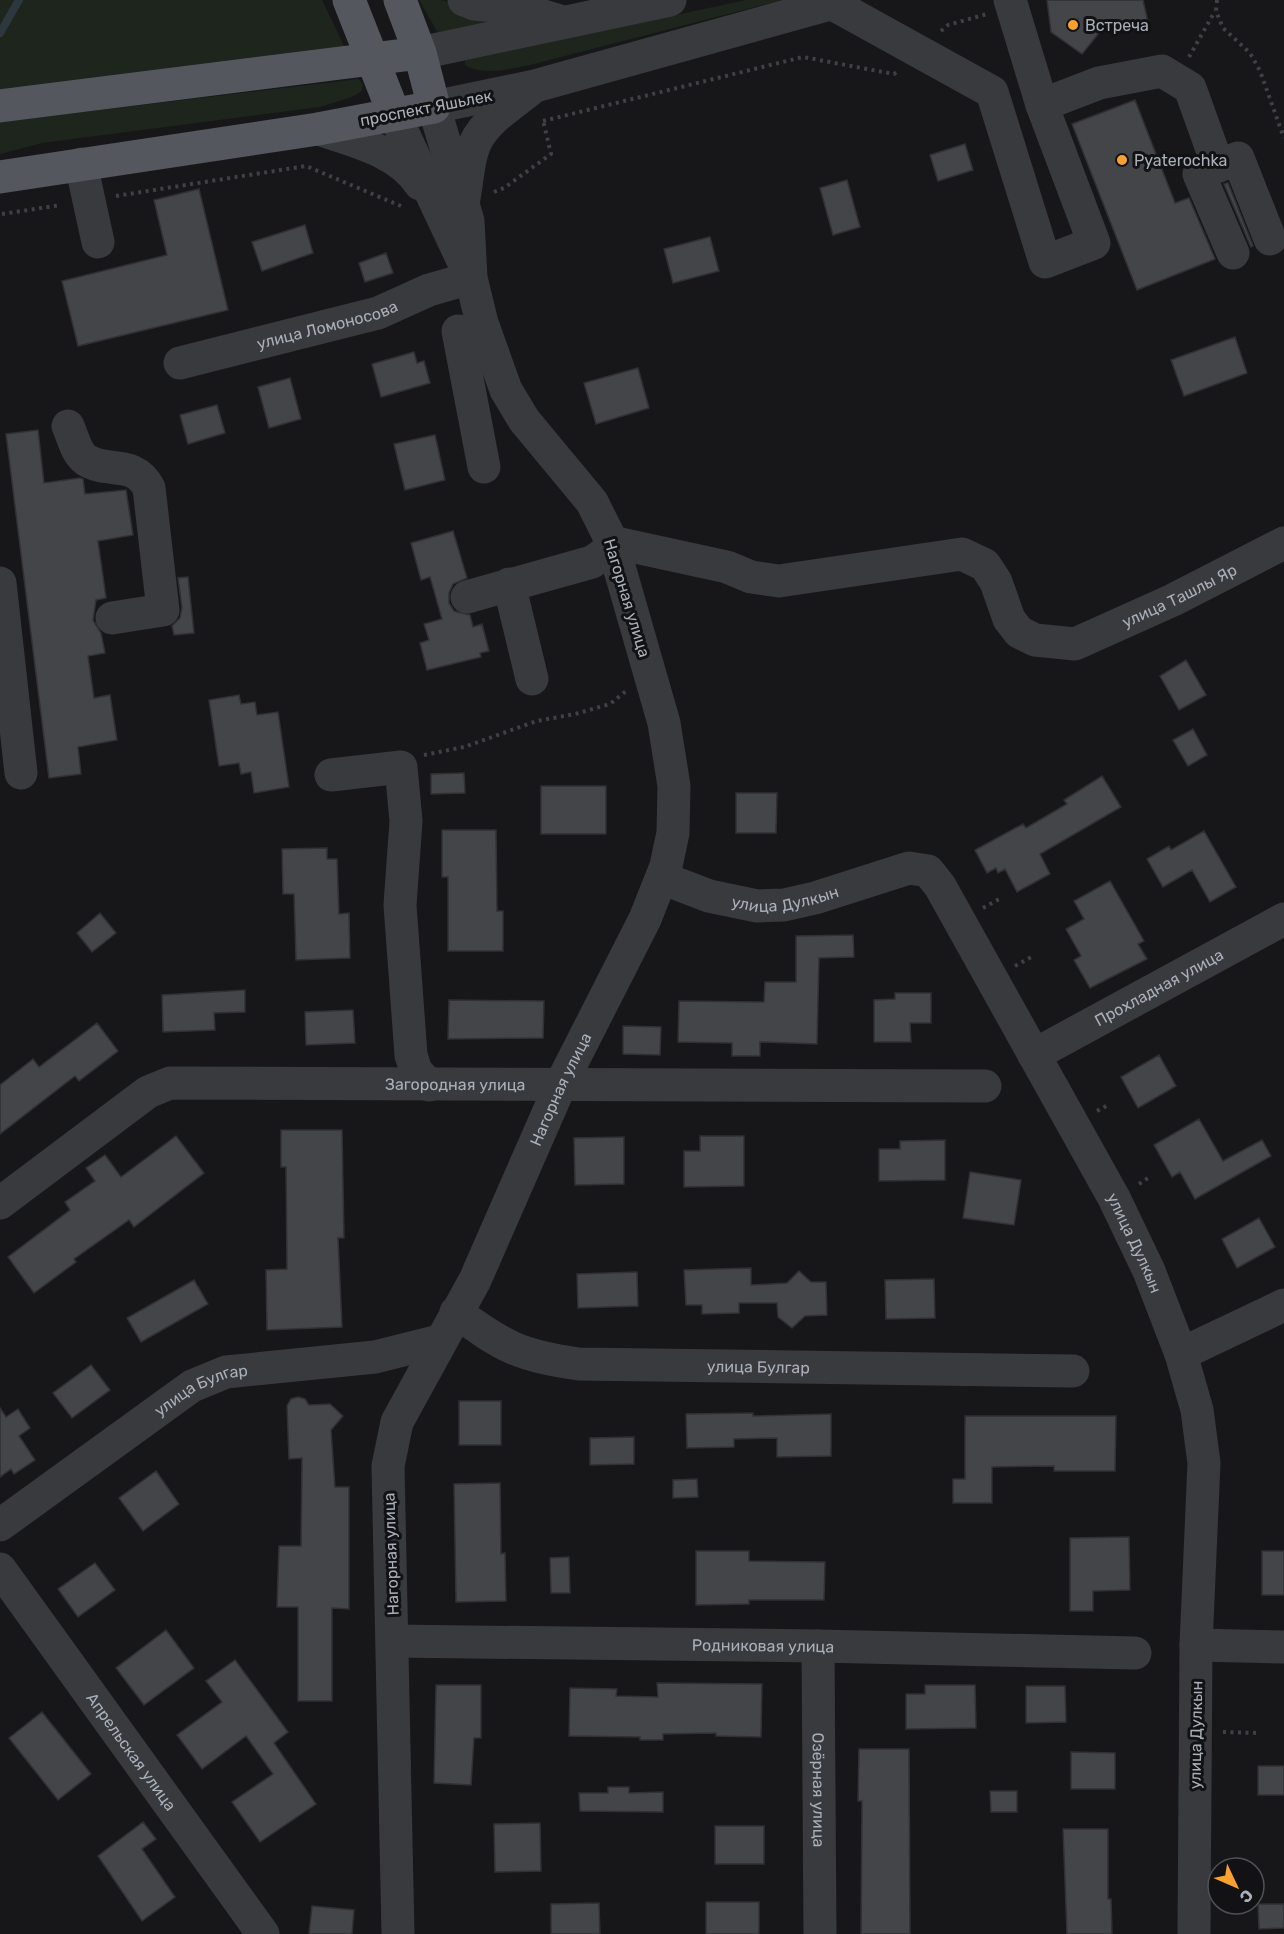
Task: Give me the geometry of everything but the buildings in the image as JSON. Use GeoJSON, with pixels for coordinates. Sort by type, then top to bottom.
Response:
{"type":"FeatureCollection","features":[{"type":"Feature","properties":{"kind":"main road"},"geometry":{"type":"LineString","coordinates":[[350,0],[375,59],[394,114]]}},
{"type":"Feature","properties":{"kind":"main road"},"geometry":{"type":"LineString","coordinates":[[400,0],[420,53],[434,107]]}},
{"type":"Feature","properties":{"kind":"main road"},"geometry":{"type":"LineString","coordinates":[[0,106],[420,53]]}},
{"type":"Feature","properties":{"kind":"main road","name":"проспект Яшьлек"},"geometry":{"type":"LineString","coordinates":[[0,177],[318,129],[434,107]]}},
{"type":"Feature","properties":{"kind":"street"},"geometry":{"type":"LineString","coordinates":[[464,0],[474,4],[517,8],[561,22]]}},
{"type":"Feature","properties":{"kind":"street"},"geometry":{"type":"LineString","coordinates":[[420,53],[670,0]]}},
{"type":"Feature","properties":{"kind":"street"},"geometry":{"type":"LineString","coordinates":[[837,2],[919,52],[992,92],[1045,262],[1094,243],[1042,105],[1011,3]]}},
{"type":"Feature","properties":{"kind":"street","name":"проспект Яшьлек"},"geometry":{"type":"LineString","coordinates":[[434,107],[538,100],[837,2]]}},
{"type":"Feature","properties":{"kind":"street"},"geometry":{"type":"LineString","coordinates":[[1042,105],[1099,83],[1162,72],[1190,88],[1218,166]]}},
{"type":"Feature","properties":{"kind":"street"},"geometry":{"type":"LineString","coordinates":[[449,205],[480,134],[498,116],[538,100]]}},
{"type":"Feature","properties":{"kind":"street"},"geometry":{"type":"LineString","coordinates":[[434,107],[449,205]]}},
{"type":"Feature","properties":{"kind":"street"},"geometry":{"type":"LineString","coordinates":[[394,114],[449,205]]}},
{"type":"Feature","properties":{"kind":"street"},"geometry":{"type":"LineString","coordinates":[[318,129],[392,157],[449,205]]}},
{"type":"Feature","properties":{"kind":"street"},"geometry":{"type":"LineString","coordinates":[[1233,254],[1199,174],[1218,166],[1238,158],[1270,239]]}},
{"type":"Feature","properties":{"kind":"street"},"geometry":{"type":"LineString","coordinates":[[81,164],[98,242]]}},
{"type":"Feature","properties":{"kind":"street","name":"Нагорная улица"},"geometry":{"type":"LineString","coordinates":[[399,1932],[388,1466],[397,1422],[439,1341],[475,1280],[560,1086],[645,919],[662,878],[673,833],[674,786],[664,723],[612,542],[592,502],[524,420],[506,390],[460,330],[471,278],[468,221],[449,205]]}},
{"type":"Feature","properties":{"kind":"street","name":"улица Ломоносова"},"geometry":{"type":"LineString","coordinates":[[180,363],[378,313],[429,290],[471,278]]}},
{"type":"Feature","properties":{"kind":"street"},"geometry":{"type":"LineString","coordinates":[[460,330],[484,467]]}},
{"type":"Feature","properties":{"kind":"street"},"geometry":{"type":"LineString","coordinates":[[68,426],[79,452],[87,460],[134,472],[143,477],[148,488],[163,610],[112,618]]}},
{"type":"Feature","properties":{"kind":"street"},"geometry":{"type":"LineString","coordinates":[[467,597],[592,562],[604,554],[612,542]]}},
{"type":"Feature","properties":{"kind":"street","name":"улица Ташлы Яр"},"geometry":{"type":"LineString","coordinates":[[612,542],[727,567],[752,577],[779,581],[962,554],[985,565],[996,582],[1009,619],[1019,632],[1035,640],[1075,644],[1173,600],[1284,543]]}},
{"type":"Feature","properties":{"kind":"street"},"geometry":{"type":"LineString","coordinates":[[0,583],[21,773]]}},
{"type":"Feature","properties":{"kind":"street"},"geometry":{"type":"LineString","coordinates":[[509,584],[519,664]]}},
{"type":"Feature","properties":{"kind":"street"},"geometry":{"type":"LineString","coordinates":[[331,775],[401,767],[406,821],[400,905],[402,955],[411,1055],[416,1071],[429,1085]]}},
{"type":"Feature","properties":{"kind":"street","name":"улица Дулкын"},"geometry":{"type":"LineString","coordinates":[[662,878],[710,896],[757,906],[784,905],[815,898],[909,868],[928,871],[940,886],[1114,1198],[1149,1271],[1181,1354],[1197,1410],[1204,1463],[1196,1645],[1194,1934]]}},
{"type":"Feature","properties":{"kind":"street","name":"Прохладная улица"},"geometry":{"type":"LineString","coordinates":[[1034,1055],[1284,919]]}},
{"type":"Feature","properties":{"kind":"street","name":"Загородная улица"},"geometry":{"type":"LineString","coordinates":[[0,1203],[148,1092],[170,1083],[985,1086]]}},
{"type":"Feature","properties":{"kind":"street"},"geometry":{"type":"LineString","coordinates":[[1181,1354],[1284,1305]]}},
{"type":"Feature","properties":{"kind":"street","name":"улица Булгар"},"geometry":{"type":"LineString","coordinates":[[456,1312],[500,1344],[536,1358],[579,1364],[1073,1371]]}},
{"type":"Feature","properties":{"kind":"street","name":"улица Булгар"},"geometry":{"type":"LineString","coordinates":[[0,1525],[200,1382],[226,1372],[375,1357],[439,1341]]}},
{"type":"Feature","properties":{"kind":"street","name":"Апрельская улица"},"geometry":{"type":"LineString","coordinates":[[0,1569],[263,1934]]}},
{"type":"Feature","properties":{"kind":"street","name":"Родниковая улица"},"geometry":{"type":"LineString","coordinates":[[393,1641],[818,1646],[1135,1653]]}},
{"type":"Feature","properties":{"kind":"street"},"geometry":{"type":"LineString","coordinates":[[1196,1645],[1284,1647]]}},
{"type":"Feature","properties":{"kind":"street","name":"Озёрная улица"},"geometry":{"type":"LineString","coordinates":[[818,1646],[820,1934]]}},
{"type":"Feature","properties":{"kind":"path"},"geometry":{"type":"LineString","coordinates":[[1176,79],[1216,11],[1217,0]]}},
{"type":"Feature","properties":{"kind":"path"},"geometry":{"type":"LineString","coordinates":[[543,121],[803,57],[894,74],[948,25],[1011,3]]}},
{"type":"Feature","properties":{"kind":"path"},"geometry":{"type":"LineString","coordinates":[[1216,11],[1223,28],[1250,53],[1255,62],[1284,138]]}},
{"type":"Feature","properties":{"kind":"path"},"geometry":{"type":"LineString","coordinates":[[2,214],[306,166],[449,205],[504,188],[551,154],[538,100]]}},
{"type":"Feature","properties":{"kind":"path"},"geometry":{"type":"LineString","coordinates":[[401,767],[416,757],[464,747],[537,721],[575,714],[610,704],[626,692],[648,665]]}},
{"type":"Feature","properties":{"kind":"path"},"geometry":{"type":"LineString","coordinates":[[1196,1732],[1258,1732]]}},
{"type":"Feature","properties":{"kind":"shaded area"},"geometry":{"type":"Polygon","coordinates":[[[0,0],[322,0],[347,52],[0,90],[0,0]]]}},
{"type":"Feature","properties":{"kind":"shaded area"},"geometry":{"type":"Polygon","coordinates":[[[419,0],[441,0],[511,18],[438,33],[419,0]]]}},
{"type":"Feature","properties":{"kind":"shaded area"},"geometry":{"type":"Polygon","coordinates":[[[746,0],[782,0],[522,67],[488,71],[465,65],[465,60],[746,0]]]}},
{"type":"Feature","properties":{"kind":"shaded area"},"geometry":{"type":"Polygon","coordinates":[[[358,79],[363,84],[362,91],[352,97],[320,107],[42,143],[0,154],[0,122],[358,79]]]}},
{"type":"Feature","properties":{"kind":"waterway"},"geometry":{"type":"LineString","coordinates":[[0,33],[19,0]]}},
{"type":"Feature","properties":{"kind":"place","name":"Встреча"},"geometry":{"type":"Point","coordinates":[1073,25]}},
{"type":"Feature","properties":{"kind":"place","name":"Pyaterochka"},"geometry":{"type":"Point","coordinates":[1122,160]}}]}
